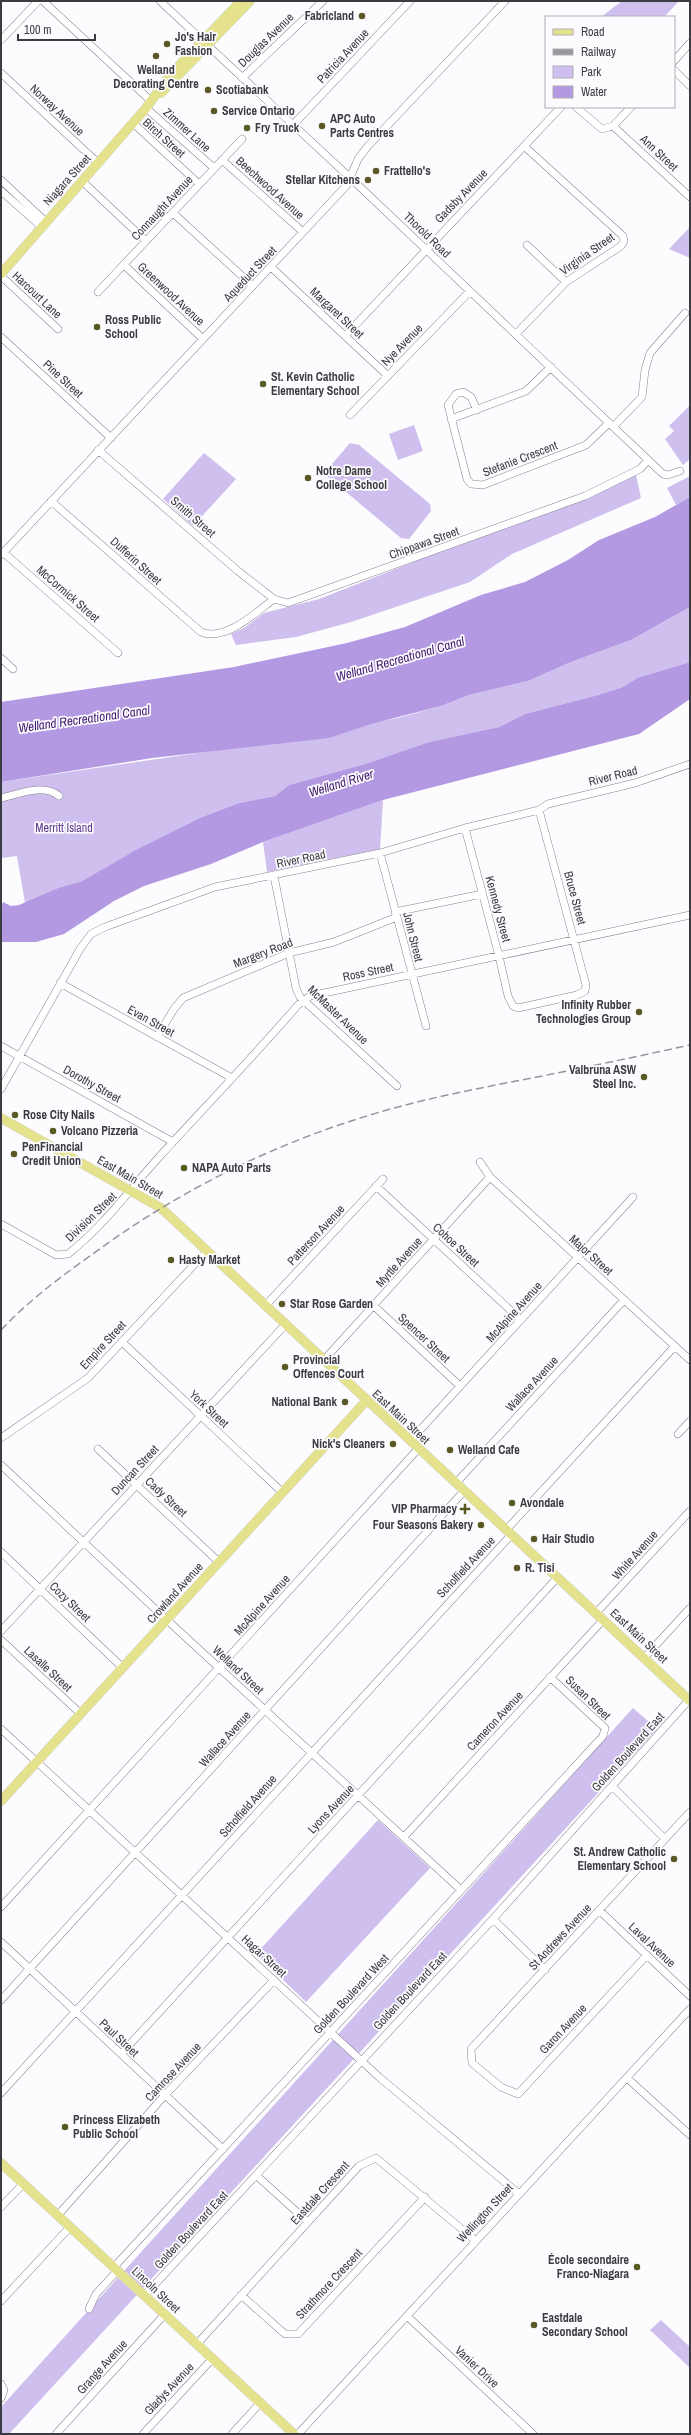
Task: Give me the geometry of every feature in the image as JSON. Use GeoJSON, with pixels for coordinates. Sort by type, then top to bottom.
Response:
{"type":"FeatureCollection","features":[{"type":"Feature","properties":{"kind":"main road","name":"Niagara Street"},"geometry":{"type":"LineString","coordinates":[[1,275],[149,105],[176,80],[204,43],[241,1]]}},
{"type":"Feature","properties":{"kind":"main road","name":"Niagara Street"},"geometry":{"type":"LineString","coordinates":[[204,43],[250,1]]}},
{"type":"Feature","properties":{"kind":"main road","name":"East Main Street"},"geometry":{"type":"LineString","coordinates":[[1,1119],[27,1132],[161,1208],[366,1401],[690,1700]]}},
{"type":"Feature","properties":{"kind":"main road","name":"Crowland Avenue"},"geometry":{"type":"LineString","coordinates":[[1,1801],[366,1401]]}},
{"type":"Feature","properties":{"kind":"main road","name":"Lincoln Street"},"geometry":{"type":"LineString","coordinates":[[1,2163],[294,2434]]}},
{"type":"Feature","properties":{"kind":"street"},"geometry":{"type":"LineString","coordinates":[[1,40],[38,1]]}},
{"type":"Feature","properties":{"kind":"street","name":"Zimmer Lane"},"geometry":{"type":"LineString","coordinates":[[43,1],[214,168]]}},
{"type":"Feature","properties":{"kind":"street","name":"Thorold Road"},"geometry":{"type":"LineString","coordinates":[[160,1],[350,177],[648,460],[665,475],[680,471]]}},
{"type":"Feature","properties":{"kind":"street","name":"Douglas Avenue"},"geometry":{"type":"LineString","coordinates":[[242,78],[323,1]]}},
{"type":"Feature","properties":{"kind":"street","name":"Patricia Avenue"},"geometry":{"type":"LineString","coordinates":[[293,125],[410,1]]}},
{"type":"Feature","properties":{"kind":"street","name":"Aqueduct Street"},"geometry":{"type":"LineString","coordinates":[[2,554],[347,185],[358,159],[368,146],[505,1]]}},
{"type":"Feature","properties":{"kind":"street"},"geometry":{"type":"LineString","coordinates":[[675,60],[690,43]]}},
{"type":"Feature","properties":{"kind":"street"},"geometry":{"type":"LineString","coordinates":[[675,71],[690,86]]}},
{"type":"Feature","properties":{"kind":"street","name":"Norway Avenue"},"geometry":{"type":"LineString","coordinates":[[1,73],[98,163]]}},
{"type":"Feature","properties":{"kind":"street","name":"Gadsby Avenue"},"geometry":{"type":"LineString","coordinates":[[345,336],[560,108]]}},
{"type":"Feature","properties":{"kind":"street"},"geometry":{"type":"LineString","coordinates":[[577,108],[602,129],[613,126],[630,108]]}},
{"type":"Feature","properties":{"kind":"street","name":"Birch Street"},"geometry":{"type":"LineString","coordinates":[[133,124],[199,184]]}},
{"type":"Feature","properties":{"kind":"street","name":"Ann Street"},"geometry":{"type":"LineString","coordinates":[[613,126],[690,197]]}},
{"type":"Feature","properties":{"kind":"street","name":"Connaught Avenue"},"geometry":{"type":"LineString","coordinates":[[98,292],[242,139]]}},
{"type":"Feature","properties":{"kind":"street","name":"Virginia Street"},"geometry":{"type":"LineString","coordinates":[[516,334],[566,282],[621,246],[624,241],[623,236],[524,146]]}},
{"type":"Feature","properties":{"kind":"street","name":"Beechwood Avenue"},"geometry":{"type":"LineString","coordinates":[[222,160],[303,232]]}},
{"type":"Feature","properties":{"kind":"street"},"geometry":{"type":"LineString","coordinates":[[1,180],[44,224]]}},
{"type":"Feature","properties":{"kind":"street"},"geometry":{"type":"LineString","coordinates":[[82,181],[146,241]]}},
{"type":"Feature","properties":{"kind":"street"},"geometry":{"type":"LineString","coordinates":[[1,191],[44,224]]}},
{"type":"Feature","properties":{"kind":"street"},"geometry":{"type":"LineString","coordinates":[[173,213],[253,286]]}},
{"type":"Feature","properties":{"kind":"street"},"geometry":{"type":"LineString","coordinates":[[527,245],[566,282]]}},
{"type":"Feature","properties":{"kind":"street","name":"Greenwood Avenue"},"geometry":{"type":"LineString","coordinates":[[124,265],[203,339]]}},
{"type":"Feature","properties":{"kind":"street","name":"Margaret Street"},"geometry":{"type":"LineString","coordinates":[[271,267],[388,376]]}},
{"type":"Feature","properties":{"kind":"street","name":"Harcourt Lane"},"geometry":{"type":"LineString","coordinates":[[1,275],[58,329]]}},
{"type":"Feature","properties":{"kind":"street","name":"Nye Avenue"},"geometry":{"type":"LineString","coordinates":[[350,415],[470,291]]}},
{"type":"Feature","properties":{"kind":"street"},"geometry":{"type":"LineString","coordinates":[[611,425],[642,397],[643,378],[650,353],[685,313]]}},
{"type":"Feature","properties":{"kind":"street","name":"Pine Street"},"geometry":{"type":"LineString","coordinates":[[1,337],[111,438]]}},
{"type":"Feature","properties":{"kind":"street"},"geometry":{"type":"LineString","coordinates":[[451,419],[526,391],[551,367]]}},
{"type":"Feature","properties":{"kind":"street","name":"Stefanie Crescent"},"geometry":{"type":"LineString","coordinates":[[477,410],[468,394],[461,392],[456,394],[448,405],[468,479],[471,484],[483,485],[586,445],[611,425]]}},
{"type":"Feature","properties":{"kind":"street","name":"Smith Street"},"geometry":{"type":"LineString","coordinates":[[98,450],[238,571],[274,599]]}},
{"type":"Feature","properties":{"kind":"street","name":"Chippawa Street"},"geometry":{"type":"LineString","coordinates":[[274,599],[288,603],[308,594],[555,508],[612,484],[640,469],[648,460]]}},
{"type":"Feature","properties":{"kind":"street","name":"Dufferin Street"},"geometry":{"type":"LineString","coordinates":[[51,501],[198,630],[208,634],[215,634],[242,624],[274,599]]}},
{"type":"Feature","properties":{"kind":"street","name":"McCormick Street"},"geometry":{"type":"LineString","coordinates":[[2,554],[118,653]]}},
{"type":"Feature","properties":{"kind":"street"},"geometry":{"type":"LineString","coordinates":[[1,658],[13,668]]}},
{"type":"Feature","properties":{"kind":"street","name":"River Road"},"geometry":{"type":"LineString","coordinates":[[1,1089],[60,983],[86,940],[98,930],[210,889],[380,853],[464,828],[539,810],[546,804],[635,783],[690,764]]}},
{"type":"Feature","properties":{"kind":"street"},"geometry":{"type":"LineString","coordinates":[[1,798],[42,790],[53,792],[59,796]]}},
{"type":"Feature","properties":{"kind":"street","name":"Bruce Street"},"geometry":{"type":"LineString","coordinates":[[508,996],[513,1006],[518,1008],[584,992],[586,985],[539,810]]}},
{"type":"Feature","properties":{"kind":"street","name":"Kennedy Street"},"geometry":{"type":"LineString","coordinates":[[464,828],[499,956],[508,996]]}},
{"type":"Feature","properties":{"kind":"street","name":"John Street"},"geometry":{"type":"LineString","coordinates":[[380,853],[426,1026]]}},
{"type":"Feature","properties":{"kind":"street","name":"McMaster Avenue"},"geometry":{"type":"LineString","coordinates":[[274,876],[296,988],[303,1000],[397,1086]]}},
{"type":"Feature","properties":{"kind":"street","name":"Margery Road"},"geometry":{"type":"LineString","coordinates":[[157,1037],[174,1009],[183,998],[289,952],[334,942],[396,914],[482,894]]}},
{"type":"Feature","properties":{"kind":"street","name":"Ross Street"},"geometry":{"type":"LineString","coordinates":[[131,1191],[173,1142],[303,1000],[316,994],[690,915]]}},
{"type":"Feature","properties":{"kind":"street","name":"Evan Street"},"geometry":{"type":"LineString","coordinates":[[60,983],[232,1078]]}},
{"type":"Feature","properties":{"kind":"street","name":"Dorothy Street"},"geometry":{"type":"LineString","coordinates":[[1,1046],[173,1142]]}},
{"type":"Feature","properties":{"kind":"street","name":"Major Street"},"geometry":{"type":"LineString","coordinates":[[480,1162],[490,1177],[690,1360]]}},
{"type":"Feature","properties":{"kind":"street","name":"Myrtle Avenue"},"geometry":{"type":"LineString","coordinates":[[323,1361],[490,1177]]}},
{"type":"Feature","properties":{"kind":"street","name":"Patterson Avenue"},"geometry":{"type":"LineString","coordinates":[[265,1306],[383,1179]]}},
{"type":"Feature","properties":{"kind":"street","name":"Cohoe Street"},"geometry":{"type":"LineString","coordinates":[[376,1186],[521,1320]]}},
{"type":"Feature","properties":{"kind":"street","name":"Division Street"},"geometry":{"type":"LineString","coordinates":[[1,1224],[60,1256],[74,1250],[131,1191]]}},
{"type":"Feature","properties":{"kind":"street","name":"McAlpine Avenue"},"geometry":{"type":"LineString","coordinates":[[410,1441],[633,1197]]}},
{"type":"Feature","properties":{"kind":"street","name":"Empire Street"},"geometry":{"type":"LineString","coordinates":[[1,1438],[80,1385],[207,1251]]}},
{"type":"Feature","properties":{"kind":"street","name":"Wallace Avenue"},"geometry":{"type":"LineString","coordinates":[[456,1483],[624,1300]]}},
{"type":"Feature","properties":{"kind":"street","name":"Spencer Street"},"geometry":{"type":"LineString","coordinates":[[374,1306],[460,1386]]}},
{"type":"Feature","properties":{"kind":"street","name":"Duncan Street"},"geometry":{"type":"LineString","coordinates":[[1,1631],[285,1325]]}},
{"type":"Feature","properties":{"kind":"street","name":"York Street"},"geometry":{"type":"LineString","coordinates":[[122,1342],[282,1492]]}},
{"type":"Feature","properties":{"kind":"street","name":"Scholfield Avenue"},"geometry":{"type":"LineString","coordinates":[[1,2093],[182,1895],[675,1346]]}},
{"type":"Feature","properties":{"kind":"street"},"geometry":{"type":"LineString","coordinates":[[678,1434],[690,1421]]}},
{"type":"Feature","properties":{"kind":"street","name":"Cady Street"},"geometry":{"type":"LineString","coordinates":[[98,1449],[219,1562]]}},
{"type":"Feature","properties":{"kind":"street","name":"McAlpine Avenue"},"geometry":{"type":"LineString","coordinates":[[1,1907],[221,1668],[418,1449]]}},
{"type":"Feature","properties":{"kind":"street","name":"Welland Street"},"geometry":{"type":"LineString","coordinates":[[1,1465],[461,1890]]}},
{"type":"Feature","properties":{"kind":"street","name":"Wallace Avenue"},"geometry":{"type":"LineString","coordinates":[[1,2000],[464,1491]]}},
{"type":"Feature","properties":{"kind":"street","name":"White Avenue"},"geometry":{"type":"LineString","coordinates":[[596,1613],[690,1510]]}},
{"type":"Feature","properties":{"kind":"street","name":"Cozy Street"},"geometry":{"type":"LineString","coordinates":[[1,1552],[123,1668]]}},
{"type":"Feature","properties":{"kind":"street","name":"Lyons Avenue"},"geometry":{"type":"LineString","coordinates":[[121,2054],[557,1578]]}},
{"type":"Feature","properties":{"kind":"street"},"geometry":{"type":"LineString","coordinates":[[644,1658],[690,1608]]}},
{"type":"Feature","properties":{"kind":"street","name":"Cameron Avenue"},"geometry":{"type":"LineString","coordinates":[[404,1837],[603,1620]]}},
{"type":"Feature","properties":{"kind":"street","name":"Lasalle Street"},"geometry":{"type":"LineString","coordinates":[[1,1640],[81,1714]]}},
{"type":"Feature","properties":{"kind":"street","name":"Susan Street"},"geometry":{"type":"LineString","coordinates":[[550,1677],[605,1728],[603,1736]]}},
{"type":"Feature","properties":{"kind":"street","name":"Golden Boulevard East"},"geometry":{"type":"LineString","coordinates":[[145,2295],[257,2176],[361,2060],[493,1919],[690,1700]]}},
{"type":"Feature","properties":{"kind":"street","name":"Hagar Street"},"geometry":{"type":"LineString","coordinates":[[1,1729],[361,2060],[518,2193]]}},
{"type":"Feature","properties":{"kind":"street","name":"Golden Boulevard West"},"geometry":{"type":"LineString","coordinates":[[89,2309],[96,2294],[116,2269],[222,2149],[603,1736]]}},
{"type":"Feature","properties":{"kind":"street"},"geometry":{"type":"LineString","coordinates":[[612,1786],[666,1839]]}},
{"type":"Feature","properties":{"kind":"street","name":"St Andrews Avenue"},"geometry":{"type":"LineString","coordinates":[[489,2077],[472,2063],[471,2049],[690,1812]]}},
{"type":"Feature","properties":{"kind":"street","name":"Laval Avenue"},"geometry":{"type":"LineString","coordinates":[[599,1910],[690,1996]]}},
{"type":"Feature","properties":{"kind":"street"},"geometry":{"type":"LineString","coordinates":[[493,1919],[545,1970]]}},
{"type":"Feature","properties":{"kind":"street","name":"Paul Street"},"geometry":{"type":"LineString","coordinates":[[1,1942],[222,2149]]}},
{"type":"Feature","properties":{"kind":"street","name":"Garon Avenue"},"geometry":{"type":"LineString","coordinates":[[489,2077],[501,2087],[518,2094],[647,1955]]}},
{"type":"Feature","properties":{"kind":"street","name":"Camrose Avenue"},"geometry":{"type":"LineString","coordinates":[[58,2215],[165,2095],[274,1980]]}},
{"type":"Feature","properties":{"kind":"street","name":"Wellington Street"},"geometry":{"type":"LineString","coordinates":[[298,2434],[518,2193],[628,2078],[690,2009]]}},
{"type":"Feature","properties":{"kind":"street"},"geometry":{"type":"LineString","coordinates":[[628,2078],[690,2135]]}},
{"type":"Feature","properties":{"kind":"street","name":"Eastdale Crescent"},"geometry":{"type":"LineString","coordinates":[[197,2344],[359,2166],[376,2158],[425,2197],[475,2240]]}},
{"type":"Feature","properties":{"kind":"street"},"geometry":{"type":"LineString","coordinates":[[257,2176],[308,2222]]}},
{"type":"Feature","properties":{"kind":"street"},"geometry":{"type":"LineString","coordinates":[[1,2207],[23,2184]]}},
{"type":"Feature","properties":{"kind":"street","name":"Strathmore Crescent"},"geometry":{"type":"LineString","coordinates":[[241,2295],[285,2334],[298,2334],[425,2197]]}},
{"type":"Feature","properties":{"kind":"street"},"geometry":{"type":"LineString","coordinates":[[1,2302],[70,2227]]}},
{"type":"Feature","properties":{"kind":"street","name":"Grange Avenue"},"geometry":{"type":"LineString","coordinates":[[56,2434],[165,2314]]}},
{"type":"Feature","properties":{"kind":"street","name":"Vanier Drive"},"geometry":{"type":"LineString","coordinates":[[406,2316],[533,2434]]}},
{"type":"Feature","properties":{"kind":"street","name":"Gladys Avenue"},"geometry":{"type":"LineString","coordinates":[[143,2434],[212,2359]]}},
{"type":"Feature","properties":{"kind":"street"},"geometry":{"type":"LineString","coordinates":[[1,2398],[2,2387]]}},
{"type":"Feature","properties":{"kind":"street"},"geometry":{"type":"LineString","coordinates":[[232,2434],[260,2403]]}},
{"type":"Feature","properties":{"kind":"green space"},"geometry":{"type":"Polygon","coordinates":[[[622,1],[679,1],[665,16],[602,16],[622,1]]]}},
{"type":"Feature","properties":{"kind":"green space"},"geometry":{"type":"Polygon","coordinates":[[[690,227],[690,258],[669,249],[690,227]]]}},
{"type":"Feature","properties":{"kind":"green space"},"geometry":{"type":"Polygon","coordinates":[[[690,405],[690,459],[683,465],[665,439],[674,431],[669,426],[690,405]]]}},
{"type":"Feature","properties":{"kind":"green space"},"geometry":{"type":"Polygon","coordinates":[[[414,425],[423,451],[398,460],[389,434],[414,425]]]}},
{"type":"Feature","properties":{"kind":"green space"},"geometry":{"type":"Polygon","coordinates":[[[350,443],[359,445],[430,504],[431,511],[409,539],[401,538],[328,477],[326,471],[350,443]]]}},
{"type":"Feature","properties":{"kind":"green space"},"geometry":{"type":"Polygon","coordinates":[[[204,453],[236,479],[193,526],[163,499],[204,453]]]}},
{"type":"Feature","properties":{"kind":"green space"},"geometry":{"type":"Polygon","coordinates":[[[636,475],[641,498],[512,554],[470,582],[351,622],[296,637],[236,645],[231,634],[244,628],[264,613],[319,599],[636,475]]]}},
{"type":"Feature","properties":{"kind":"green space"},"geometry":{"type":"Polygon","coordinates":[[[690,476],[690,497],[676,505],[667,488],[690,476]]]}},
{"type":"Feature","properties":{"kind":"green space","name":"Merritt Island"},"geometry":{"type":"Polygon","coordinates":[[[690,607],[690,662],[637,678],[623,687],[525,714],[499,727],[429,742],[365,764],[289,785],[275,796],[239,803],[202,817],[126,856],[82,881],[58,888],[25,903],[17,856],[1,858],[1,782],[225,749],[398,718],[441,706],[469,695],[528,681],[571,662],[631,640],[690,607]]]}},
{"type":"Feature","properties":{"kind":"green space"},"geometry":{"type":"Polygon","coordinates":[[[383,800],[380,849],[267,872],[263,842],[383,800]]]}},
{"type":"Feature","properties":{"kind":"green space"},"geometry":{"type":"Polygon","coordinates":[[[633,1708],[657,1729],[9,2434],[1,2434],[1,2407],[633,1708]]]}},
{"type":"Feature","properties":{"kind":"green space"},"geometry":{"type":"Polygon","coordinates":[[[378,1820],[430,1868],[306,2002],[256,1954],[378,1820]]]}},
{"type":"Feature","properties":{"kind":"green space"},"geometry":{"type":"Polygon","coordinates":[[[661,2320],[690,2347],[690,2368],[650,2330],[661,2320]]]}},
{"type":"Feature","properties":{"kind":"water","name":"Welland Recreational Canal"},"geometry":{"type":"Polygon","coordinates":[[[690,497],[690,607],[631,640],[571,662],[528,681],[469,695],[441,706],[371,724],[329,738],[152,758],[1,782],[1,702],[234,667],[347,643],[405,627],[481,595],[525,582],[568,560],[599,540],[655,517],[690,497]]]}},
{"type":"Feature","properties":{"kind":"water","name":"Welland River"},"geometry":{"type":"Polygon","coordinates":[[[690,662],[690,699],[639,734],[383,800],[263,842],[211,864],[144,886],[114,901],[64,934],[36,942],[1,942],[1,908],[3,902],[11,906],[19,905],[58,888],[82,881],[136,850],[202,817],[239,803],[275,796],[289,785],[365,764],[429,742],[499,727],[525,714],[598,695],[623,687],[637,678],[690,662]]]}},
{"type":"Feature","properties":{"kind":"railway"},"geometry":{"type":"LineString","coordinates":[[1,1330],[12,1318],[49,1286],[132,1227],[164,1206],[230,1170],[264,1154],[334,1127],[411,1103],[690,1045]]}},
{"type":"Feature","properties":{"kind":"place","name":"Fabricland"},"geometry":{"type":"Point","coordinates":[362,16]}},
{"type":"Feature","properties":{"kind":"place","name":"Jo's Hair Fashion"},"geometry":{"type":"Point","coordinates":[167,44]}},
{"type":"Feature","properties":{"kind":"place","name":"Welland Decorating Centre"},"geometry":{"type":"Point","coordinates":[156,56]}},
{"type":"Feature","properties":{"kind":"place","name":"Scotiabank"},"geometry":{"type":"Point","coordinates":[208,90]}},
{"type":"Feature","properties":{"kind":"place","name":"Service Ontario"},"geometry":{"type":"Point","coordinates":[214,111]}},
{"type":"Feature","properties":{"kind":"place","name":"APC Auto Parts Centres"},"geometry":{"type":"Point","coordinates":[322,126]}},
{"type":"Feature","properties":{"kind":"place","name":"Fry Truck"},"geometry":{"type":"Point","coordinates":[247,128]}},
{"type":"Feature","properties":{"kind":"place","name":"Frattello's"},"geometry":{"type":"Point","coordinates":[376,171]}},
{"type":"Feature","properties":{"kind":"place","name":"Stellar Kitchens"},"geometry":{"type":"Point","coordinates":[368,180]}},
{"type":"Feature","properties":{"kind":"place","name":"Ross Public School"},"geometry":{"type":"Point","coordinates":[97,327]}},
{"type":"Feature","properties":{"kind":"place","name":"St. Kevin Catholic Elementary School"},"geometry":{"type":"Point","coordinates":[263,384]}},
{"type":"Feature","properties":{"kind":"place","name":"Notre Dame College School"},"geometry":{"type":"Point","coordinates":[308,478]}},
{"type":"Feature","properties":{"kind":"place","name":"Infinity Rubber Technologies Group"},"geometry":{"type":"Point","coordinates":[639,1012]}},
{"type":"Feature","properties":{"kind":"place","name":"Valbruna ASW Steel Inc."},"geometry":{"type":"Point","coordinates":[644,1077]}},
{"type":"Feature","properties":{"kind":"place","name":"Rose City Nails"},"geometry":{"type":"Point","coordinates":[15,1115]}},
{"type":"Feature","properties":{"kind":"place","name":"Volcano Pizzeria"},"geometry":{"type":"Point","coordinates":[53,1131]}},
{"type":"Feature","properties":{"kind":"place","name":"PenFinancial Credit Union"},"geometry":{"type":"Point","coordinates":[14,1154]}},
{"type":"Feature","properties":{"kind":"place","name":"NAPA Auto Parts"},"geometry":{"type":"Point","coordinates":[184,1168]}},
{"type":"Feature","properties":{"kind":"place","name":"Hasty Market"},"geometry":{"type":"Point","coordinates":[171,1260]}},
{"type":"Feature","properties":{"kind":"place","name":"Star Rose Garden"},"geometry":{"type":"Point","coordinates":[282,1304]}},
{"type":"Feature","properties":{"kind":"place","name":"Provincial Offences Court"},"geometry":{"type":"Point","coordinates":[285,1367]}},
{"type":"Feature","properties":{"kind":"place","name":"National Bank"},"geometry":{"type":"Point","coordinates":[345,1402]}},
{"type":"Feature","properties":{"kind":"place","name":"Nick's Cleaners"},"geometry":{"type":"Point","coordinates":[393,1444]}},
{"type":"Feature","properties":{"kind":"place","name":"Welland Cafe"},"geometry":{"type":"Point","coordinates":[450,1450]}},
{"type":"Feature","properties":{"kind":"place","name":"Avondale"},"geometry":{"type":"Point","coordinates":[512,1503]}},
{"type":"Feature","properties":{"kind":"place","name":"VIP Pharmacy"},"geometry":{"type":"Point","coordinates":[465,1509]}},
{"type":"Feature","properties":{"kind":"place","name":"Four Seasons Bakery"},"geometry":{"type":"Point","coordinates":[481,1525]}},
{"type":"Feature","properties":{"kind":"place","name":"Hair Studio"},"geometry":{"type":"Point","coordinates":[534,1539]}},
{"type":"Feature","properties":{"kind":"place","name":"R. Tisi"},"geometry":{"type":"Point","coordinates":[517,1568]}},
{"type":"Feature","properties":{"kind":"place","name":"St. Andrew Catholic Elementary School"},"geometry":{"type":"Point","coordinates":[674,1859]}},
{"type":"Feature","properties":{"kind":"place","name":"Princess Elizabeth Public School"},"geometry":{"type":"Point","coordinates":[65,2127]}},
{"type":"Feature","properties":{"kind":"place","name":"École secondaire Franco-Niagara"},"geometry":{"type":"Point","coordinates":[637,2267]}},
{"type":"Feature","properties":{"kind":"place","name":"Eastdale Secondary School"},"geometry":{"type":"Point","coordinates":[534,2325]}}]}
